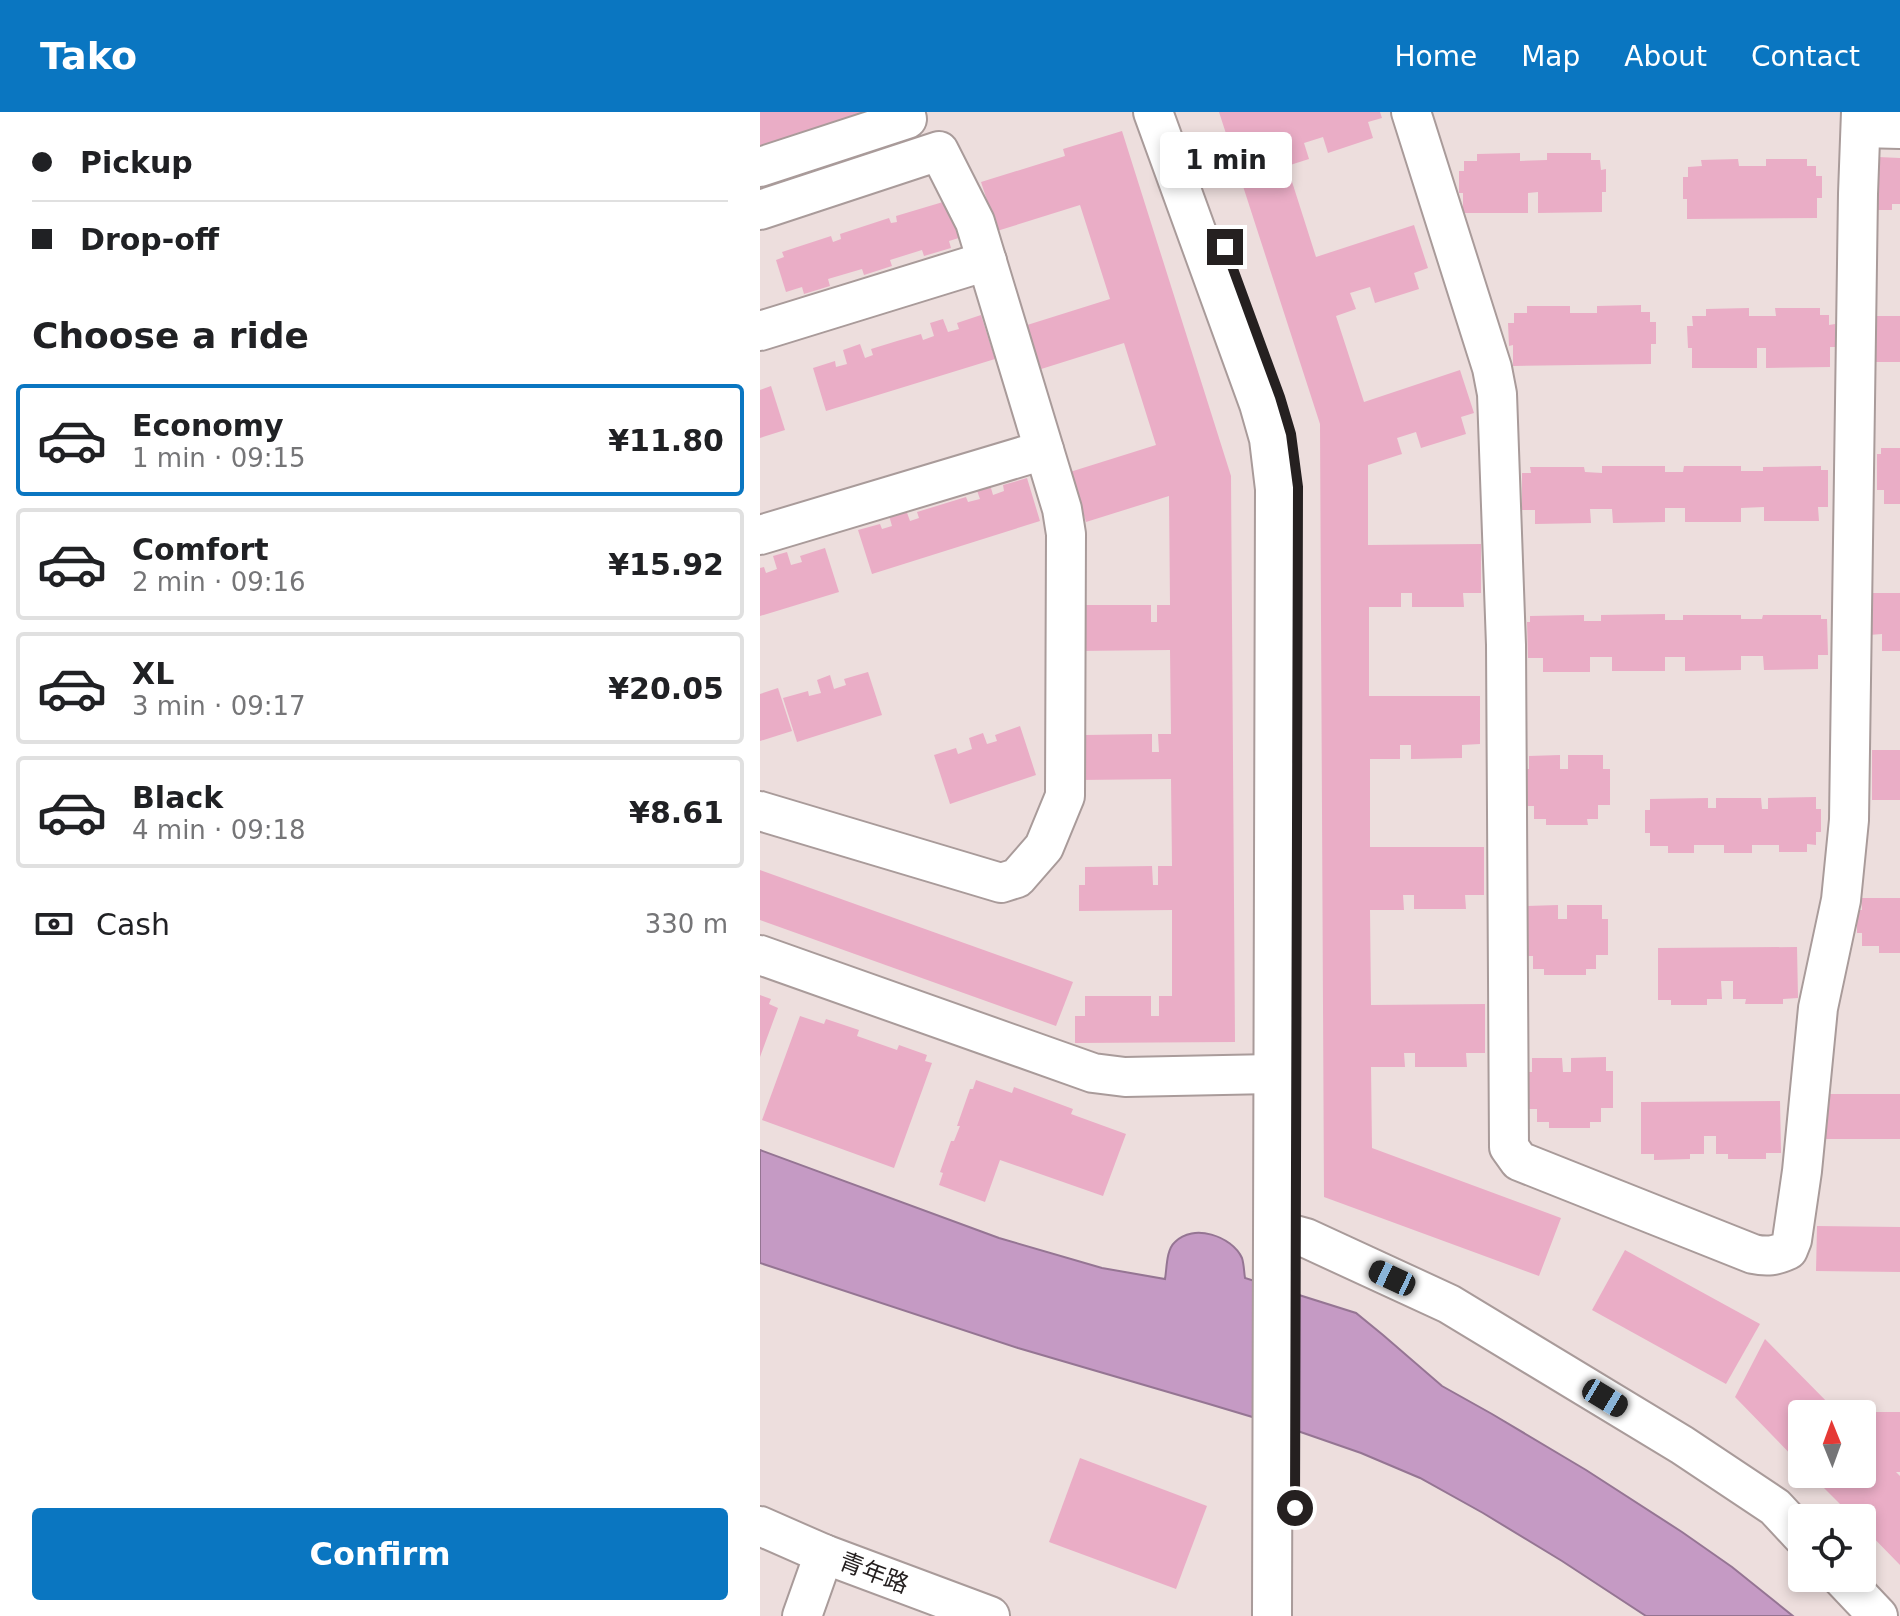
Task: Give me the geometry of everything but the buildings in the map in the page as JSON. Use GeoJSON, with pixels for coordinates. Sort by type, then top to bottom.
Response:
{"type":"FeatureCollection","features":[{"type":"Feature","properties":{"kind":"street"},"geometry":{"type":"LineString","coordinates":[[760,167],[907,119],[905,112]]}},
{"type":"Feature","properties":{"kind":"street"},"geometry":{"type":"LineString","coordinates":[[1153,112],[1259,404],[1271,451],[1275,489],[1274,1074],[1288,1252]]}},
{"type":"Feature","properties":{"kind":"street"},"geometry":{"type":"LineString","coordinates":[[1176,112],[1280,397],[1291,434],[1298,487],[1284,1450],[1272,1616]]}},
{"type":"Feature","properties":{"kind":"street"},"geometry":{"type":"LineString","coordinates":[[1411,112],[1492,368],[1497,394],[1506,645],[1509,1147],[1519,1161],[1767,1257],[1788,1250],[1792,1240],[1818,1008],[1841,900],[1849,820],[1861,120],[1900,129]]}},
{"type":"Feature","properties":{"kind":"street"},"geometry":{"type":"LineString","coordinates":[[760,210],[939,151],[975,222],[1062,509],[1066,534],[1065,796],[1044,847],[1017,878],[1001,883],[760,811]]}},
{"type":"Feature","properties":{"kind":"street"},"geometry":{"type":"LineString","coordinates":[[760,331],[987,261]]}},
{"type":"Feature","properties":{"kind":"street"},"geometry":{"type":"LineString","coordinates":[[760,535],[1044,450]]}},
{"type":"Feature","properties":{"kind":"street"},"geometry":{"type":"LineString","coordinates":[[760,955],[1093,1073],[1125,1077],[1274,1074]]}},
{"type":"Feature","properties":{"kind":"street"},"geometry":{"type":"LineString","coordinates":[[1288,1252],[1306,1238],[1449,1304],[1682,1445],[1775,1507],[1788,1521]]}},
{"type":"Feature","properties":{"kind":"street"},"geometry":{"type":"LineString","coordinates":[[1284,1450],[1294,1616]]}},
{"type":"Feature","properties":{"kind":"street","name":"青年路"},"geometry":{"type":"LineString","coordinates":[[760,1526],[824,1554],[990,1616]]}},
{"type":"Feature","properties":{"kind":"street"},"geometry":{"type":"LineString","coordinates":[[802,1616],[824,1554]]}},
{"type":"Feature","properties":{"kind":"street"},"geometry":{"type":"LineString","coordinates":[[1855,1592],[1878,1616]]}},
{"type":"Feature","properties":{"kind":"shaded area"},"geometry":{"type":"Polygon","coordinates":[[[760,1150],[999,1238],[1102,1268],[1165,1279],[1170,1250],[1183,1236],[1201,1233],[1221,1238],[1242,1258],[1245,1278],[1356,1313],[1442,1386],[1586,1470],[1682,1532],[1793,1616],[1646,1616],[1483,1513],[1420,1478],[1361,1453],[1289,1428],[1018,1348],[760,1263],[760,1150]]]}},
{"type":"Feature","properties":{"kind":"route"},"geometry":{"type":"LineString","coordinates":[[1225,247],[1280,397],[1291,434],[1298,487],[1295,1508]]}}]}
